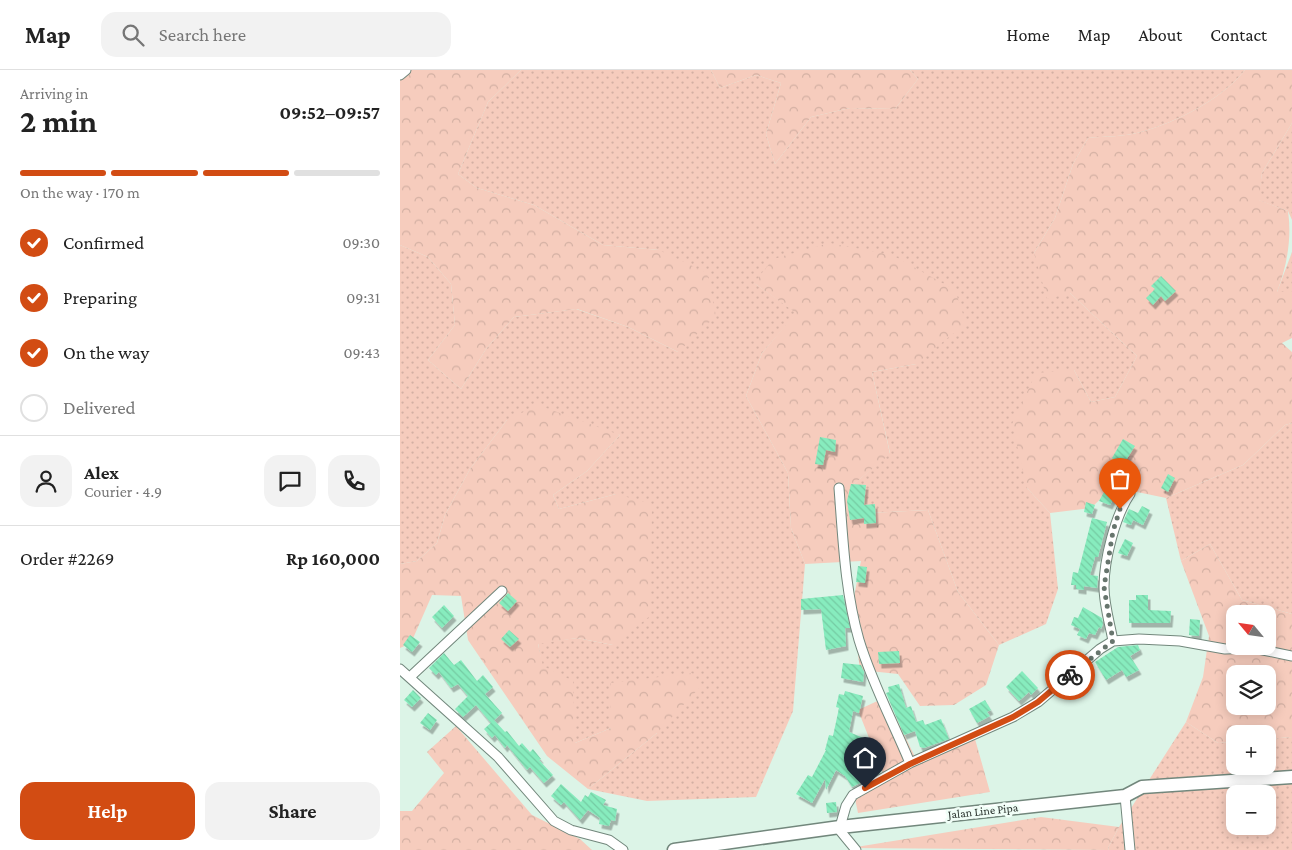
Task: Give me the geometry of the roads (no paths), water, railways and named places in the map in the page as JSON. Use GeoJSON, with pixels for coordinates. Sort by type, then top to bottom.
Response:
{"type":"FeatureCollection","features":[{"type":"Feature","properties":{"kind":"main road","name":"Jalan Line Pipa"},"geometry":{"type":"LineString","coordinates":[[674,850],[700,849],[838,827],[1125,796],[1142,787],[1292,777]]}},
{"type":"Feature","properties":{"kind":"street"},"geometry":{"type":"LineString","coordinates":[[400,75],[406,70]]}},
{"type":"Feature","properties":{"kind":"street"},"geometry":{"type":"LineString","coordinates":[[839,488],[844,559],[859,638],[879,694],[910,764]]}},
{"type":"Feature","properties":{"kind":"street"},"geometry":{"type":"LineString","coordinates":[[1113,641],[1104,599],[1105,575],[1116,519],[1130,494]]}},
{"type":"Feature","properties":{"kind":"street"},"geometry":{"type":"LineString","coordinates":[[410,677],[502,591]]}},
{"type":"Feature","properties":{"kind":"street"},"geometry":{"type":"LineString","coordinates":[[856,850],[838,827],[846,806],[853,795],[910,764],[1018,714],[1038,702],[1113,641],[1139,639],[1180,641],[1225,649],[1253,648],[1292,656]]}},
{"type":"Feature","properties":{"kind":"street"},"geometry":{"type":"LineString","coordinates":[[400,669],[498,757],[554,821],[571,830],[609,840],[623,850]]}},
{"type":"Feature","properties":{"kind":"street"},"geometry":{"type":"LineString","coordinates":[[1125,796],[1130,850]]}}]}
